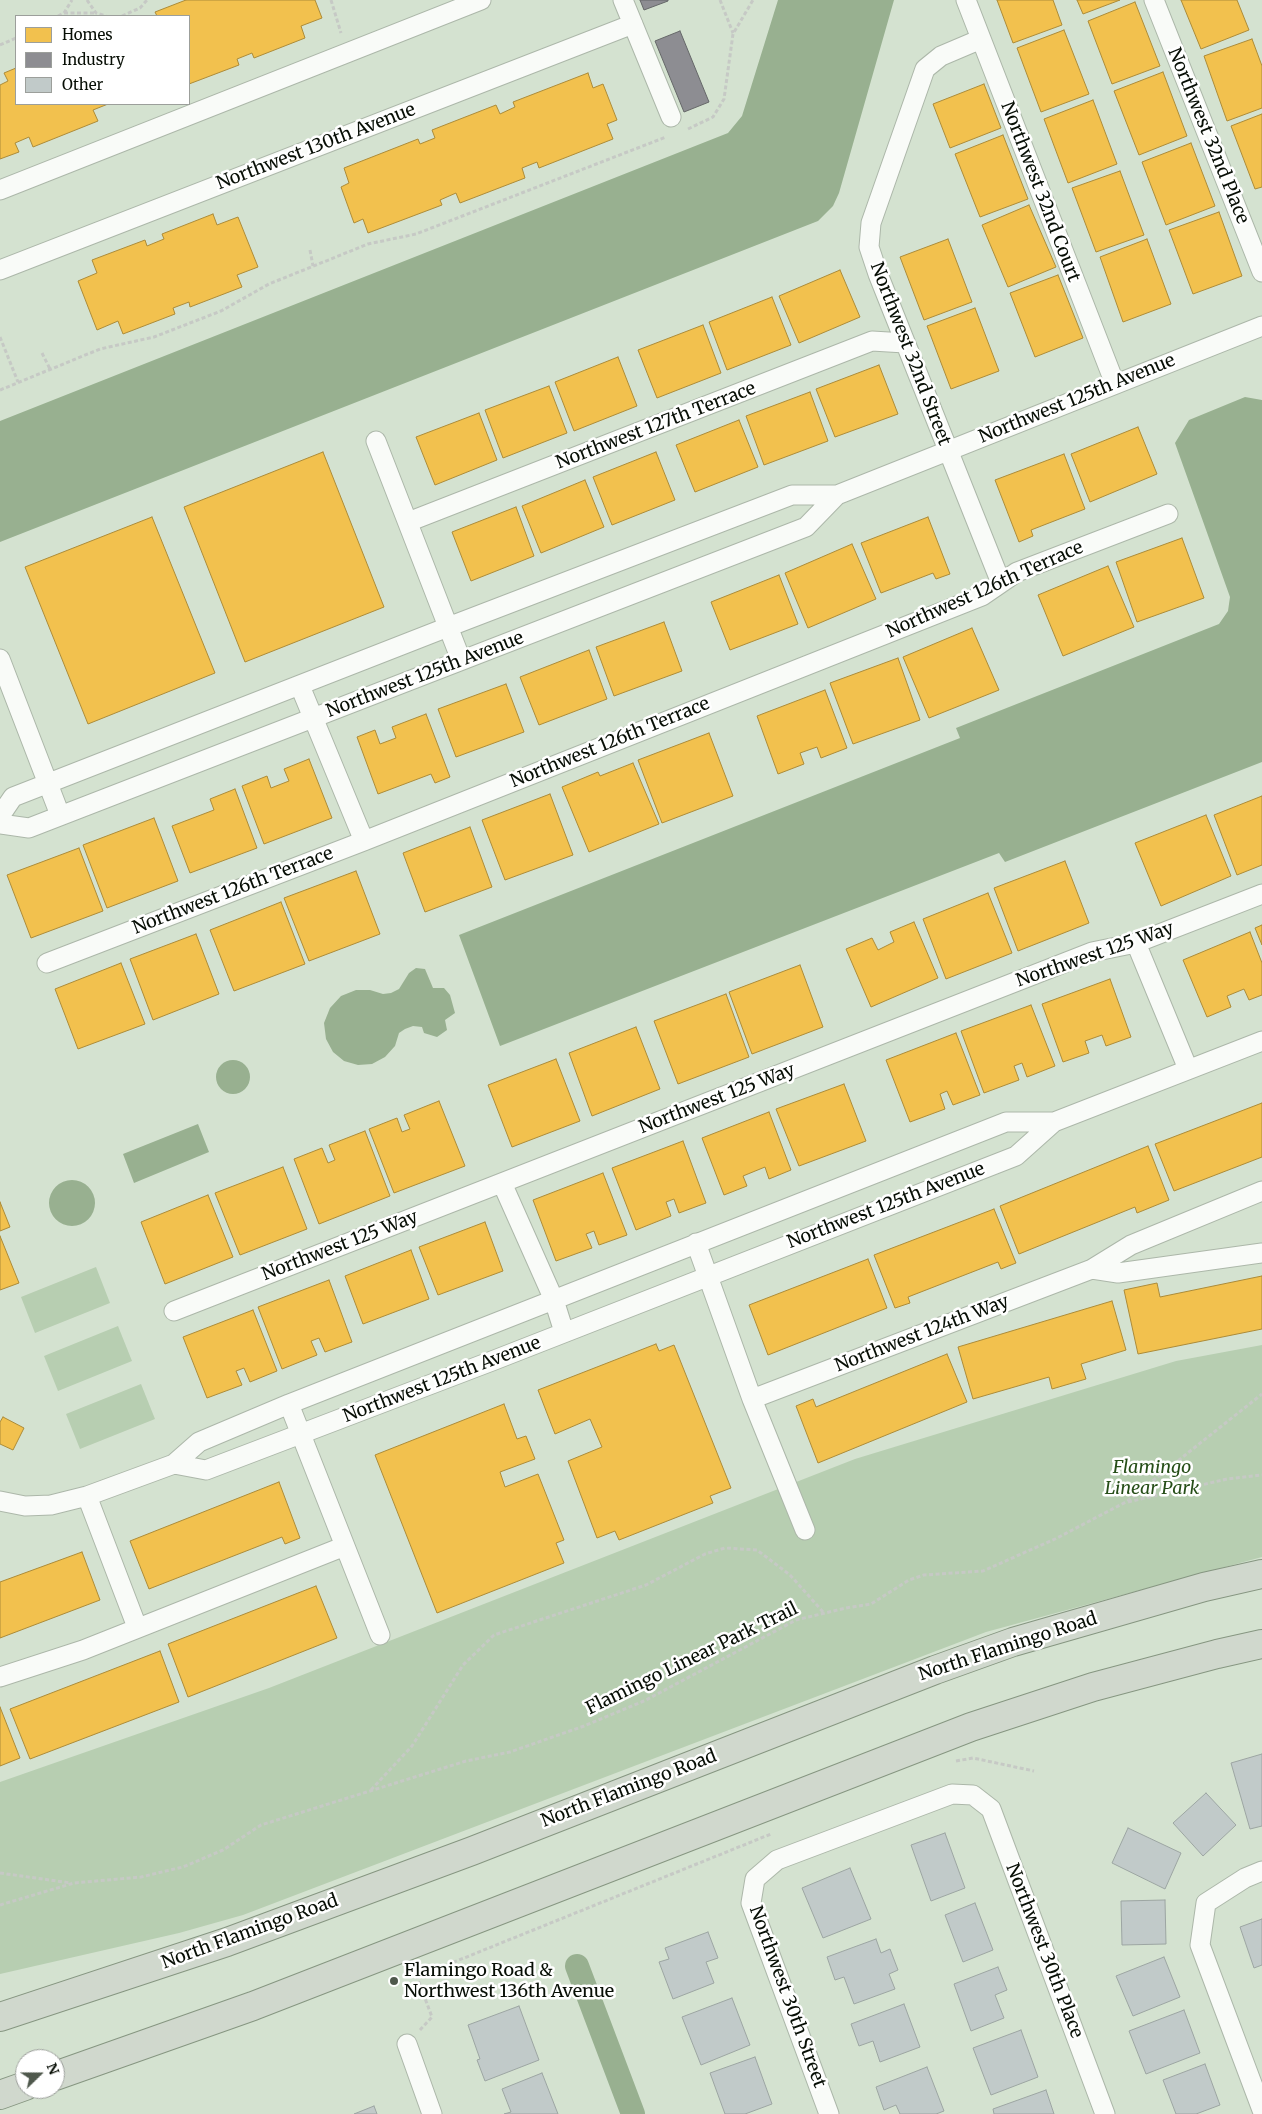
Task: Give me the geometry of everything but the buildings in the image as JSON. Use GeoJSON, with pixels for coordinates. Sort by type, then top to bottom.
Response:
{"type":"FeatureCollection","features":[{"type":"Feature","properties":{"kind":"highway","name":"North Flamingo Road"},"geometry":{"type":"LineString","coordinates":[[0,2017],[263,1928],[472,1851],[935,1670],[1013,1642],[1204,1587],[1262,1574]]}},
{"type":"Feature","properties":{"kind":"highway"},"geometry":{"type":"LineString","coordinates":[[65,2072],[253,2006],[971,1727],[1093,1687],[1216,1654],[1262,1644]]}},
{"type":"Feature","properties":{"kind":"highway"},"geometry":{"type":"LineString","coordinates":[[0,2095],[15,2090]]}},
{"type":"Feature","properties":{"kind":"street"},"geometry":{"type":"LineString","coordinates":[[0,190],[481,0]]}},
{"type":"Feature","properties":{"kind":"street"},"geometry":{"type":"LineString","coordinates":[[623,0],[676,127]]}},
{"type":"Feature","properties":{"kind":"street","name":"Northwest 32nd Court"},"geometry":{"type":"LineString","coordinates":[[966,0],[1114,384]]}},
{"type":"Feature","properties":{"kind":"street","name":"Northwest 32nd Place"},"geometry":{"type":"LineString","coordinates":[[1154,0],[1262,272]]}},
{"type":"Feature","properties":{"kind":"street","name":"Northwest 130th Avenue"},"geometry":{"type":"LineString","coordinates":[[0,270],[633,24]]}},
{"type":"Feature","properties":{"kind":"street","name":"Northwest 32nd Street"},"geometry":{"type":"LineString","coordinates":[[981,39],[941,56],[925,69],[871,223],[870,247],[905,343],[1001,583]]}},
{"type":"Feature","properties":{"kind":"street","name":"Northwest 125th Avenue"},"geometry":{"type":"LineString","coordinates":[[0,816],[13,797],[448,627],[792,495],[837,495],[1262,326]]}},
{"type":"Feature","properties":{"kind":"street","name":"Northwest 127th Terrace"},"geometry":{"type":"LineString","coordinates":[[408,522],[872,341],[905,343]]}},
{"type":"Feature","properties":{"kind":"street"},"geometry":{"type":"LineString","coordinates":[[376,441],[461,660]]}},
{"type":"Feature","properties":{"kind":"street","name":"Northwest 125th Avenue"},"geometry":{"type":"LineString","coordinates":[[0,824],[28,828],[806,527],[837,495]]}},
{"type":"Feature","properties":{"kind":"street","name":"Northwest 126th Terrace"},"geometry":{"type":"LineString","coordinates":[[47,963],[364,841],[972,600],[1018,572],[1168,514]]}},
{"type":"Feature","properties":{"kind":"street"},"geometry":{"type":"LineString","coordinates":[[0,659],[60,815]]}},
{"type":"Feature","properties":{"kind":"street"},"geometry":{"type":"LineString","coordinates":[[300,686],[364,841]]}},
{"type":"Feature","properties":{"kind":"street","name":"Northwest 125 Way"},"geometry":{"type":"LineString","coordinates":[[174,1311],[1092,952],[1136,942],[1262,894]]}},
{"type":"Feature","properties":{"kind":"street"},"geometry":{"type":"LineString","coordinates":[[1136,942],[1188,1069]]}},
{"type":"Feature","properties":{"kind":"street","name":"Northwest 125th Avenue"},"geometry":{"type":"LineString","coordinates":[[174,1464],[206,1470],[564,1332],[1016,1156],[1054,1122],[1262,1041]]}},
{"type":"Feature","properties":{"kind":"street","name":"Northwest 125th Avenue"},"geometry":{"type":"LineString","coordinates":[[0,1501],[25,1506],[51,1505],[87,1496],[174,1464],[199,1442],[289,1404],[1006,1122],[1054,1122]]}},
{"type":"Feature","properties":{"kind":"street"},"geometry":{"type":"LineString","coordinates":[[502,1183],[554,1300],[564,1332]]}},
{"type":"Feature","properties":{"kind":"street","name":"Northwest 124th Way"},"geometry":{"type":"LineString","coordinates":[[752,1399],[1092,1269],[1131,1245],[1262,1190]]}},
{"type":"Feature","properties":{"kind":"street"},"geometry":{"type":"LineString","coordinates":[[696,1243],[752,1399],[805,1530]]}},
{"type":"Feature","properties":{"kind":"street","name":"Northwest 124th Way"},"geometry":{"type":"LineString","coordinates":[[1092,1269],[1118,1273],[1262,1253]]}},
{"type":"Feature","properties":{"kind":"street"},"geometry":{"type":"LineString","coordinates":[[289,1404],[380,1635]]}},
{"type":"Feature","properties":{"kind":"street"},"geometry":{"type":"LineString","coordinates":[[87,1496],[137,1627]]}},
{"type":"Feature","properties":{"kind":"street"},"geometry":{"type":"LineString","coordinates":[[0,1677],[83,1650],[345,1546]]}},
{"type":"Feature","properties":{"kind":"street","name":"Northwest 30th Place"},"geometry":{"type":"LineString","coordinates":[[755,1879],[777,1860],[952,1794],[973,1795],[991,1808],[1105,2114]]}},
{"type":"Feature","properties":{"kind":"street"},"geometry":{"type":"LineString","coordinates":[[1260,2101],[1200,1945],[1206,1903],[1245,1878],[1262,1871]]}},
{"type":"Feature","properties":{"kind":"street","name":"Northwest 30th Street"},"geometry":{"type":"LineString","coordinates":[[755,1879],[750,1903],[829,2114]]}},
{"type":"Feature","properties":{"kind":"street"},"geometry":{"type":"LineString","coordinates":[[407,2044],[432,2114]]}},
{"type":"Feature","properties":{"kind":"path"},"geometry":{"type":"LineString","coordinates":[[64,13],[72,0]]}},
{"type":"Feature","properties":{"kind":"path"},"geometry":{"type":"LineString","coordinates":[[87,0],[96,13]]}},
{"type":"Feature","properties":{"kind":"path"},"geometry":{"type":"LineString","coordinates":[[124,15],[140,8],[147,0]]}},
{"type":"Feature","properties":{"kind":"path"},"geometry":{"type":"LineString","coordinates":[[331,0],[347,53]]}},
{"type":"Feature","properties":{"kind":"path"},"geometry":{"type":"LineString","coordinates":[[720,0],[733,34]]}},
{"type":"Feature","properties":{"kind":"path"},"geometry":{"type":"LineString","coordinates":[[0,390],[100,349],[154,337],[221,311],[268,284],[368,244],[416,234],[676,127],[713,117],[724,99],[733,34],[753,0]]}},
{"type":"Feature","properties":{"kind":"path"},"geometry":{"type":"LineString","coordinates":[[60,15],[64,13],[96,13],[103,15]]}},
{"type":"Feature","properties":{"kind":"path"},"geometry":{"type":"LineString","coordinates":[[0,45],[15,38]]}},
{"type":"Feature","properties":{"kind":"path"},"geometry":{"type":"LineString","coordinates":[[310,250],[313,266]]}},
{"type":"Feature","properties":{"kind":"path"},"geometry":{"type":"LineString","coordinates":[[0,337],[18,382]]}},
{"type":"Feature","properties":{"kind":"path"},"geometry":{"type":"LineString","coordinates":[[42,353],[50,369]]}},
{"type":"Feature","properties":{"kind":"path","name":"Flamingo Linear Park Trail"},"geometry":{"type":"LineString","coordinates":[[0,1905],[74,1883],[141,1877],[183,1867],[223,1850],[261,1825],[466,1761],[510,1752],[584,1726],[646,1700],[796,1620],[871,1604],[909,1580],[924,1575],[984,1571],[1055,1539],[1126,1502],[1262,1394]]}},
{"type":"Feature","properties":{"kind":"path","name":"Flamingo Linear Park Trail"},"geometry":{"type":"LineString","coordinates":[[1126,1502],[1227,1479],[1262,1475]]}},
{"type":"Feature","properties":{"kind":"path","name":"Flamingo Linear Park Trail"},"geometry":{"type":"LineString","coordinates":[[371,1790],[412,1746],[463,1666],[494,1635],[646,1585],[704,1554],[726,1548],[757,1550],[790,1575],[824,1613]]}},
{"type":"Feature","properties":{"kind":"path"},"geometry":{"type":"LineString","coordinates":[[950,1763],[973,1758],[1034,1771]]}},
{"type":"Feature","properties":{"kind":"path"},"geometry":{"type":"LineString","coordinates":[[417,1977],[775,1832]]}},
{"type":"Feature","properties":{"kind":"path","name":"Flamingo Linear Park Trail"},"geometry":{"type":"LineString","coordinates":[[0,1874],[74,1883]]}},
{"type":"Feature","properties":{"kind":"path"},"geometry":{"type":"LineString","coordinates":[[405,1948],[432,2017],[407,2044]]}},
{"type":"Feature","properties":{"kind":"green space"},"geometry":{"type":"Polygon","coordinates":[[[96,1267],[110,1303],[35,1333],[21,1297],[96,1267]]]}},
{"type":"Feature","properties":{"kind":"green space"},"geometry":{"type":"Polygon","coordinates":[[[118,1326],[132,1361],[58,1391],[44,1356],[118,1326]]]}},
{"type":"Feature","properties":{"kind":"green space","name":"Flamingo Linear Park"},"geometry":{"type":"Polygon","coordinates":[[[1262,1345],[1262,1557],[986,1632],[243,1915],[179,1933],[0,1974],[0,1782],[269,1688],[855,1459],[1176,1361],[1262,1345]]]}},
{"type":"Feature","properties":{"kind":"green space"},"geometry":{"type":"Polygon","coordinates":[[[141,1384],[155,1419],[80,1449],[66,1414],[141,1384]]]}},
{"type":"Feature","properties":{"kind":"shaded area"},"geometry":{"type":"Polygon","coordinates":[[[778,0],[894,0],[839,193],[833,206],[818,221],[0,542],[0,421],[728,133],[742,116],[778,0]]]}},
{"type":"Feature","properties":{"kind":"shaded area"},"geometry":{"type":"Polygon","coordinates":[[[1245,397],[1262,400],[1262,762],[1005,862],[999,853],[500,1046],[459,935],[960,738],[956,728],[1219,624],[1228,611],[1230,597],[1175,443],[1189,420],[1245,397]]]}},
{"type":"Feature","properties":{"kind":"shaded area"},"geometry":{"type":"Polygon","coordinates":[[[416,968],[425,969],[433,988],[444,988],[450,995],[455,1013],[445,1020],[447,1030],[437,1037],[424,1033],[422,1027],[413,1026],[405,1029],[399,1033],[395,1046],[385,1057],[372,1064],[358,1065],[344,1061],[333,1052],[326,1039],[324,1023],[330,1008],[341,996],[356,990],[370,990],[383,994],[391,993],[399,989],[409,973],[416,968]]]}},
{"type":"Feature","properties":{"kind":"shaded area"},"geometry":{"type":"Polygon","coordinates":[[[233,1060],[240,1061],[245,1065],[249,1070],[249,1084],[245,1089],[240,1093],[233,1094],[226,1093],[221,1089],[217,1084],[216,1077],[217,1070],[221,1065],[226,1061],[233,1060]]]}},
{"type":"Feature","properties":{"kind":"shaded area"},"geometry":{"type":"Polygon","coordinates":[[[198,1124],[209,1152],[134,1183],[123,1154],[198,1124]]]}},
{"type":"Feature","properties":{"kind":"shaded area"},"geometry":{"type":"Polygon","coordinates":[[[77,1180],[89,1186],[94,1194],[94,1212],[89,1220],[81,1225],[67,1226],[55,1220],[50,1212],[49,1198],[55,1186],[63,1181],[77,1180]]]}},
{"type":"Feature","properties":{"kind":"waterway"},"geometry":{"type":"LineString","coordinates":[[577,1966],[633,2114]]}},
{"type":"Feature","properties":{"kind":"place","name":"Flamingo Road & Northwest 136th Avenue"},"geometry":{"type":"Point","coordinates":[394,1981]}}]}
